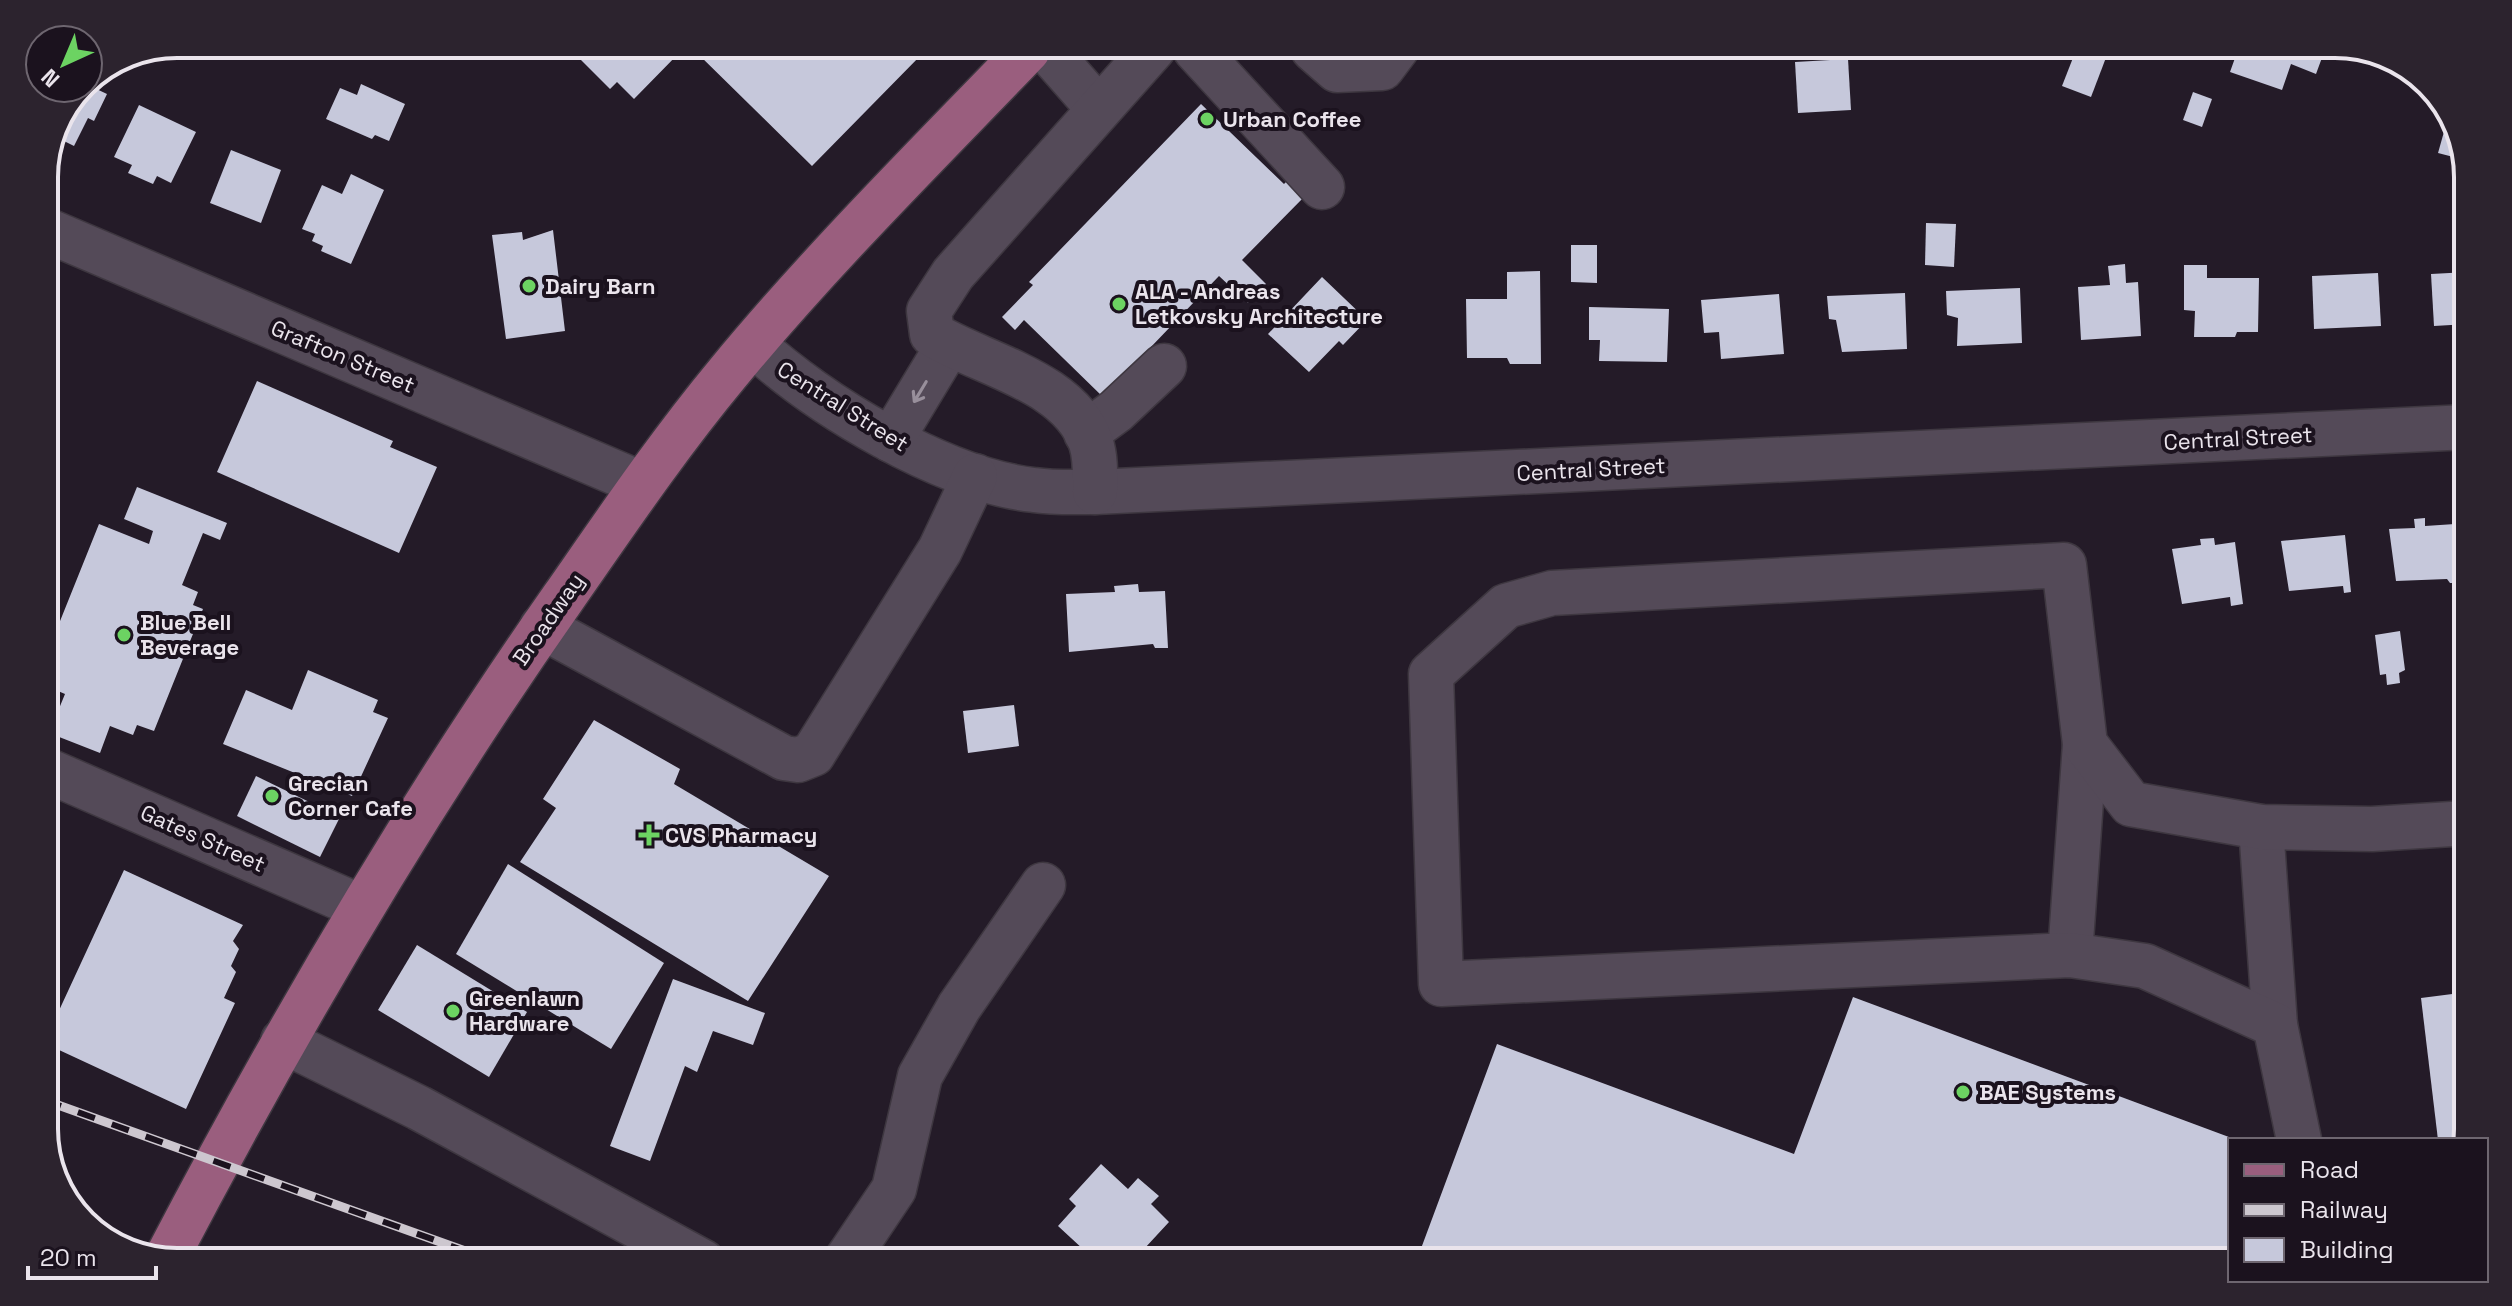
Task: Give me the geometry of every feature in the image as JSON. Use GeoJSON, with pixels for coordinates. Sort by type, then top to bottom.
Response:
{"type":"FeatureCollection","features":[{"type":"Feature","properties":{"kind":"main road","name":"Broadway"},"geometry":{"type":"LineString","coordinates":[[178,1248],[216,1160],[361,907],[542,627],[642,484],[753,344],[1021,58]]}},
{"type":"Feature","properties":{"kind":"street"},"geometry":{"type":"LineString","coordinates":[[1054,58],[1098,108]]}},
{"type":"Feature","properties":{"kind":"street"},"geometry":{"type":"LineString","coordinates":[[1095,492],[1092,445],[1064,407],[1019,374],[949,344],[932,334],[929,327],[932,302],[1145,58]]}},
{"type":"Feature","properties":{"kind":"street"},"geometry":{"type":"LineString","coordinates":[[1203,58],[1322,187]]}},
{"type":"Feature","properties":{"kind":"street"},"geometry":{"type":"LineString","coordinates":[[1323,58],[1337,70],[1382,68],[1390,58]]}},
{"type":"Feature","properties":{"kind":"street","name":"Grafton Street"},"geometry":{"type":"LineString","coordinates":[[58,235],[642,484]]}},
{"type":"Feature","properties":{"kind":"street","name":"Central Street"},"geometry":{"type":"LineString","coordinates":[[753,344],[782,371],[891,440],[975,476],[1033,490],[1095,492],[2454,428]]}},
{"type":"Feature","properties":{"kind":"street"},"geometry":{"type":"LineString","coordinates":[[891,440],[949,344]]}},
{"type":"Feature","properties":{"kind":"street"},"geometry":{"type":"LineString","coordinates":[[1086,433],[1116,411],[1164,366]]}},
{"type":"Feature","properties":{"kind":"street"},"geometry":{"type":"LineString","coordinates":[[542,627],[784,758],[798,760],[813,754],[917,588],[940,550],[975,476]]}},
{"type":"Feature","properties":{"kind":"street"},"geometry":{"type":"LineString","coordinates":[[2070,955],[2085,744],[2064,565],[1552,593],[1506,606],[1431,674],[1441,984],[2070,955],[2145,966],[2275,1025]]}},
{"type":"Feature","properties":{"kind":"street"},"geometry":{"type":"LineString","coordinates":[[2085,744],[2131,804],[2261,827],[2372,829],[2454,824]]}},
{"type":"Feature","properties":{"kind":"street","name":"Gates Street"},"geometry":{"type":"LineString","coordinates":[[58,775],[361,907]]}},
{"type":"Feature","properties":{"kind":"street"},"geometry":{"type":"LineString","coordinates":[[2261,827],[2275,1025],[2299,1138]]}},
{"type":"Feature","properties":{"kind":"street"},"geometry":{"type":"LineString","coordinates":[[854,1248],[894,1189],[920,1076],[959,1007],[1043,885]]}},
{"type":"Feature","properties":{"kind":"street"},"geometry":{"type":"LineString","coordinates":[[283,1041],[419,1108],[677,1248]]}},
{"type":"Feature","properties":{"kind":"building"},"geometry":{"type":"Polygon","coordinates":[[[579,58],[674,58],[634,99],[617,82],[610,89],[579,58]]]}},
{"type":"Feature","properties":{"kind":"building"},"geometry":{"type":"Polygon","coordinates":[[[702,58],[918,58],[812,166],[702,58]]]}},
{"type":"Feature","properties":{"kind":"building"},"geometry":{"type":"Polygon","coordinates":[[[2073,58],[2106,58],[2091,97],[2062,86],[2073,58]]]}},
{"type":"Feature","properties":{"kind":"building"},"geometry":{"type":"Polygon","coordinates":[[[2235,58],[2322,58],[2316,74],[2291,64],[2282,90],[2230,72],[2235,58]]]}},
{"type":"Feature","properties":{"kind":"building"},"geometry":{"type":"Polygon","coordinates":[[[1848,59],[1851,110],[1798,113],[1795,62],[1848,59]]]}},
{"type":"Feature","properties":{"kind":"building"},"geometry":{"type":"Polygon","coordinates":[[[361,84],[405,104],[389,141],[375,135],[372,139],[326,119],[340,88],[357,95],[361,84]]]}},
{"type":"Feature","properties":{"kind":"building"},"geometry":{"type":"Polygon","coordinates":[[[2193,92],[2212,99],[2202,127],[2183,120],[2193,92]]]}},
{"type":"Feature","properties":{"kind":"building"},"geometry":{"type":"Polygon","coordinates":[[[84,104],[102,104],[94,121],[88,118],[74,146],[64,141],[84,104]]]}},
{"type":"Feature","properties":{"kind":"building"},"geometry":{"type":"Polygon","coordinates":[[[1201,104],[1284,184],[1288,180],[1305,196],[1242,260],[1266,284],[1248,303],[1219,276],[1103,397],[1024,320],[1015,330],[1002,317],[1033,285],[1029,282],[1201,104]]]}},
{"type":"Feature","properties":{"kind":"building"},"geometry":{"type":"Polygon","coordinates":[[[139,105],[196,132],[171,183],[157,176],[153,184],[128,173],[132,165],[114,157],[139,105]]]}},
{"type":"Feature","properties":{"kind":"building"},"geometry":{"type":"Polygon","coordinates":[[[2444,130],[2452,157],[2438,153],[2444,130]]]}},
{"type":"Feature","properties":{"kind":"building"},"geometry":{"type":"Polygon","coordinates":[[[231,150],[281,170],[261,223],[210,203],[231,150]]]}},
{"type":"Feature","properties":{"kind":"building"},"geometry":{"type":"Polygon","coordinates":[[[351,174],[384,190],[351,264],[321,251],[323,246],[312,241],[315,234],[302,229],[322,185],[342,194],[351,174]]]}},
{"type":"Feature","properties":{"kind":"building"},"geometry":{"type":"Polygon","coordinates":[[[1926,223],[1956,224],[1954,267],[1925,265],[1926,223]]]}},
{"type":"Feature","properties":{"kind":"building","name":"Dairy Barn"},"geometry":{"type":"Polygon","coordinates":[[[553,230],[565,331],[506,339],[492,235],[522,232],[523,240],[553,230]]]}},
{"type":"Feature","properties":{"kind":"building"},"geometry":{"type":"Polygon","coordinates":[[[1571,245],[1597,245],[1597,283],[1571,282],[1571,245]]]}},
{"type":"Feature","properties":{"kind":"building"},"geometry":{"type":"Polygon","coordinates":[[[2125,264],[2126,283],[2138,282],[2141,336],[2081,340],[2078,287],[2110,285],[2108,266],[2125,264]]]}},
{"type":"Feature","properties":{"kind":"building"},"geometry":{"type":"Polygon","coordinates":[[[2184,265],[2207,265],[2207,278],[2259,278],[2258,332],[2237,332],[2235,337],[2194,337],[2195,311],[2184,310],[2184,265]]]}},
{"type":"Feature","properties":{"kind":"building"},"geometry":{"type":"Polygon","coordinates":[[[1540,271],[1541,364],[1510,364],[1507,358],[1467,358],[1466,299],[1507,299],[1507,272],[1540,271]]]}},
{"type":"Feature","properties":{"kind":"building"},"geometry":{"type":"Polygon","coordinates":[[[2378,273],[2381,326],[2314,329],[2312,276],[2378,273]]]}},
{"type":"Feature","properties":{"kind":"building"},"geometry":{"type":"Polygon","coordinates":[[[2454,273],[2454,325],[2434,326],[2431,274],[2454,273]]]}},
{"type":"Feature","properties":{"kind":"building"},"geometry":{"type":"Polygon","coordinates":[[[1322,277],[1367,320],[1343,345],[1339,341],[1309,372],[1268,334],[1322,277]]]}},
{"type":"Feature","properties":{"kind":"building"},"geometry":{"type":"Polygon","coordinates":[[[2020,288],[2022,343],[1957,346],[1958,318],[1947,315],[1946,291],[2020,288]]]}},
{"type":"Feature","properties":{"kind":"building"},"geometry":{"type":"Polygon","coordinates":[[[1905,293],[1907,349],[1842,352],[1836,320],[1829,319],[1827,296],[1905,293]]]}},
{"type":"Feature","properties":{"kind":"building"},"geometry":{"type":"Polygon","coordinates":[[[1779,294],[1784,354],[1721,359],[1719,332],[1704,333],[1701,300],[1779,294]]]}},
{"type":"Feature","properties":{"kind":"building"},"geometry":{"type":"Polygon","coordinates":[[[1589,307],[1669,309],[1667,362],[1599,361],[1600,340],[1589,340],[1589,307]]]}},
{"type":"Feature","properties":{"kind":"building"},"geometry":{"type":"Polygon","coordinates":[[[257,381],[393,441],[390,447],[437,467],[399,553],[217,472],[257,381]]]}},
{"type":"Feature","properties":{"kind":"building","name":"Blue Bell Beverage"},"geometry":{"type":"Polygon","coordinates":[[[137,487],[227,523],[220,540],[203,533],[182,585],[198,592],[193,605],[203,609],[154,731],[137,725],[133,735],[110,726],[100,753],[58,737],[58,711],[65,694],[58,691],[58,626],[99,524],[149,544],[153,531],[124,519],[137,487]]]}},
{"type":"Feature","properties":{"kind":"building"},"geometry":{"type":"Polygon","coordinates":[[[2425,518],[2425,526],[2454,524],[2454,583],[2447,579],[2396,581],[2389,529],[2415,528],[2414,519],[2425,518]]]}},
{"type":"Feature","properties":{"kind":"building"},"geometry":{"type":"Polygon","coordinates":[[[2345,535],[2351,592],[2344,593],[2343,586],[2289,591],[2281,541],[2345,535]]]}},
{"type":"Feature","properties":{"kind":"building"},"geometry":{"type":"Polygon","coordinates":[[[2214,538],[2215,545],[2235,542],[2243,604],[2231,606],[2230,597],[2182,604],[2172,549],[2201,545],[2200,539],[2214,538]]]}},
{"type":"Feature","properties":{"kind":"building"},"geometry":{"type":"Polygon","coordinates":[[[1138,584],[1139,592],[1165,591],[1168,648],[1155,648],[1153,644],[1069,652],[1066,594],[1115,592],[1114,586],[1138,584]]]}},
{"type":"Feature","properties":{"kind":"building"},"geometry":{"type":"Polygon","coordinates":[[[2400,631],[2405,670],[2399,673],[2400,683],[2387,685],[2386,674],[2380,675],[2375,635],[2400,631]]]}},
{"type":"Feature","properties":{"kind":"building"},"geometry":{"type":"Polygon","coordinates":[[[308,670],[378,700],[373,712],[388,718],[352,796],[223,744],[246,690],[292,710],[308,670]]]}},
{"type":"Feature","properties":{"kind":"building"},"geometry":{"type":"Polygon","coordinates":[[[1014,705],[1019,746],[968,753],[963,711],[1014,705]]]}},
{"type":"Feature","properties":{"kind":"building","name":"CVS Pharmacy"},"geometry":{"type":"Polygon","coordinates":[[[594,720],[680,769],[674,784],[829,876],[748,1001],[520,862],[556,808],[543,799],[594,720]]]}},
{"type":"Feature","properties":{"kind":"building","name":"Grecian Corner Cafe"},"geometry":{"type":"Polygon","coordinates":[[[256,776],[340,817],[320,857],[237,816],[256,776]]]}},
{"type":"Feature","properties":{"kind":"building"},"geometry":{"type":"Polygon","coordinates":[[[508,864],[664,963],[611,1049],[456,954],[508,864]]]}},
{"type":"Feature","properties":{"kind":"building"},"geometry":{"type":"Polygon","coordinates":[[[124,870],[243,925],[233,941],[239,949],[231,966],[236,972],[224,998],[235,1003],[186,1109],[58,1050],[58,1013],[124,870]]]}},
{"type":"Feature","properties":{"kind":"building","name":"Greenlawn Hardware"},"geometry":{"type":"Polygon","coordinates":[[[417,945],[527,1012],[489,1077],[378,1010],[417,945]]]}},
{"type":"Feature","properties":{"kind":"building"},"geometry":{"type":"Polygon","coordinates":[[[673,979],[765,1013],[753,1045],[713,1031],[697,1072],[685,1066],[650,1161],[610,1146],[673,979]]]}},
{"type":"Feature","properties":{"kind":"building"},"geometry":{"type":"Polygon","coordinates":[[[2454,994],[2453,1138],[2438,1138],[2421,998],[2454,994]]]}},
{"type":"Feature","properties":{"kind":"building","name":"BAE Systems"},"geometry":{"type":"Polygon","coordinates":[[[1853,997],[2232,1138],[2228,1138],[2228,1248],[1421,1248],[1497,1044],[1794,1154],[1853,997]]]}},
{"type":"Feature","properties":{"kind":"building"},"geometry":{"type":"Polygon","coordinates":[[[1101,1164],[1128,1189],[1138,1178],[1159,1196],[1151,1204],[1169,1222],[1145,1248],[1082,1248],[1058,1226],[1076,1206],[1069,1199],[1101,1164]]]}},
{"type":"Feature","properties":{"kind":"railway"},"geometry":{"type":"LineString","coordinates":[[58,1105],[457,1248]]}},
{"type":"Feature","properties":{"kind":"place","name":"Urban Coffee"},"geometry":{"type":"Point","coordinates":[1207,119]}},
{"type":"Feature","properties":{"kind":"place","name":"Dairy Barn"},"geometry":{"type":"Point","coordinates":[529,286]}},
{"type":"Feature","properties":{"kind":"place","name":"ALA - Andreas Letkovsky Architecture"},"geometry":{"type":"Point","coordinates":[1119,304]}},
{"type":"Feature","properties":{"kind":"place","name":"Blue Bell Beverage"},"geometry":{"type":"Point","coordinates":[124,635]}},
{"type":"Feature","properties":{"kind":"place","name":"Grecian Corner Cafe"},"geometry":{"type":"Point","coordinates":[272,796]}},
{"type":"Feature","properties":{"kind":"place","name":"CVS Pharmacy"},"geometry":{"type":"Point","coordinates":[649,835]}},
{"type":"Feature","properties":{"kind":"place","name":"Greenlawn Hardware"},"geometry":{"type":"Point","coordinates":[453,1011]}},
{"type":"Feature","properties":{"kind":"place","name":"BAE Systems"},"geometry":{"type":"Point","coordinates":[1963,1092]}}]}
